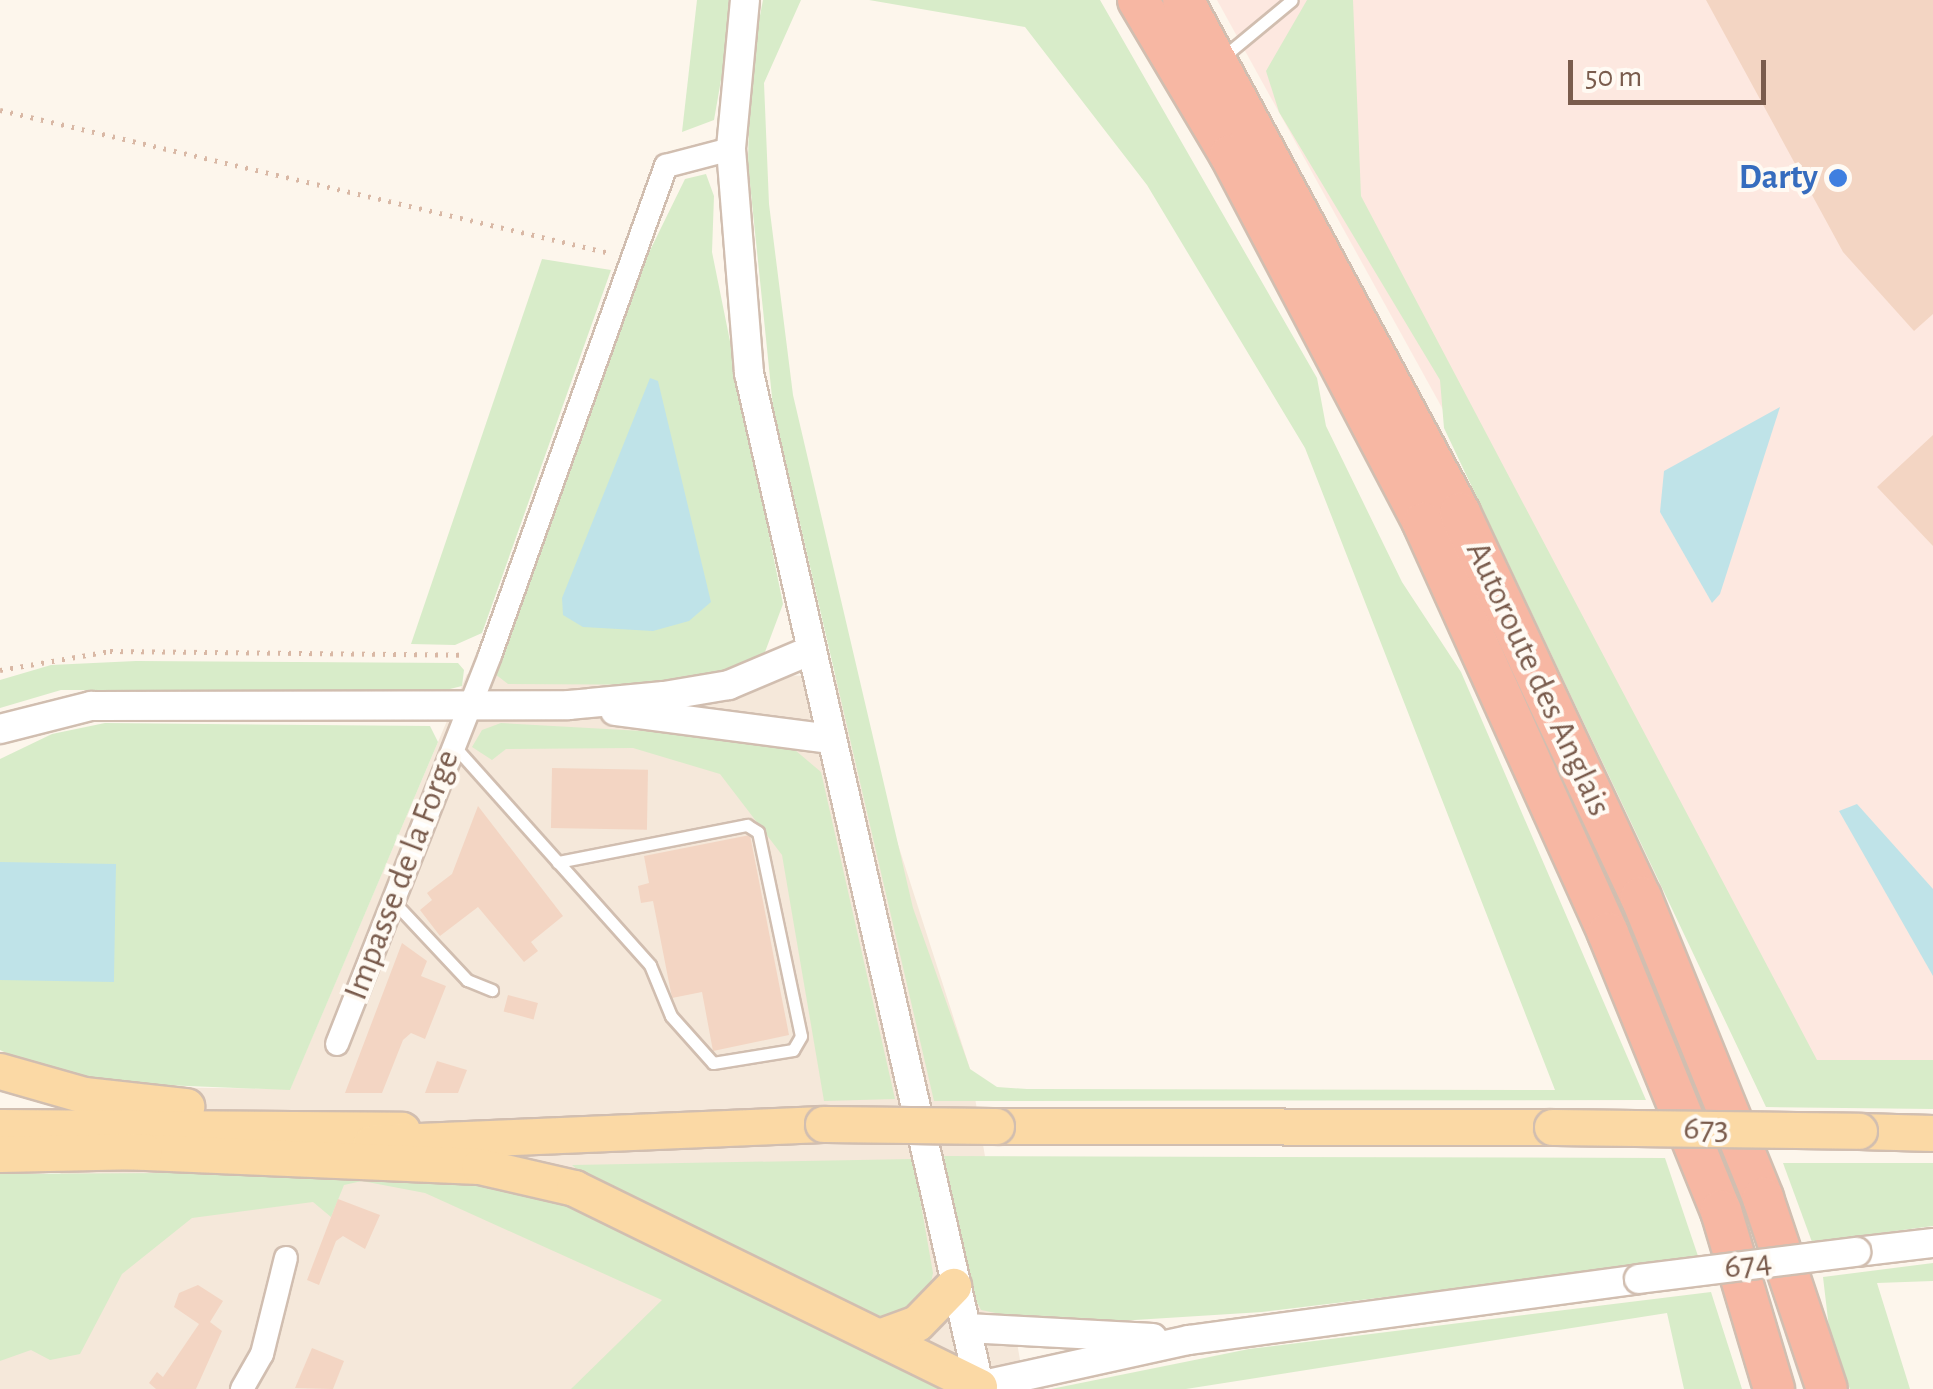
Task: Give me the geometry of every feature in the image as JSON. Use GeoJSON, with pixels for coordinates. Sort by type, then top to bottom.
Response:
{"type":"FeatureCollection","features":[{"type":"Feature","properties":{"kind":"highway","name":"Autoroute des Anglais"},"geometry":{"type":"LineString","coordinates":[[1138,0],[1230,155],[1423,523],[1629,985],[1721,1212],[1774,1389]]}},
{"type":"Feature","properties":{"kind":"highway","name":"Autoroute des Anglais"},"geometry":{"type":"LineString","coordinates":[[1183,0],[1220,60],[1460,514],[1640,897],[1763,1198],[1827,1389]]}},
{"type":"Feature","properties":{"kind":"main road"},"geometry":{"type":"LineString","coordinates":[[0,1072],[84,1095],[457,1135]]}},
{"type":"Feature","properties":{"kind":"main road"},"geometry":{"type":"LineString","coordinates":[[0,1127],[342,1124]]}},
{"type":"Feature","properties":{"kind":"main road","name":"673"},"geometry":{"type":"LineString","coordinates":[[457,1135],[823,1124],[1933,1132]]}},
{"type":"Feature","properties":{"kind":"main road"},"geometry":{"type":"LineString","coordinates":[[0,1154],[122,1152],[457,1135]]}},
{"type":"Feature","properties":{"kind":"main road"},"geometry":{"type":"LineString","coordinates":[[122,1152],[478,1166],[574,1188],[980,1387]]}},
{"type":"Feature","properties":{"kind":"main road"},"geometry":{"type":"LineString","coordinates":[[879,1337],[917,1323],[953,1286]]}},
{"type":"Feature","properties":{"kind":"street"},"geometry":{"type":"LineString","coordinates":[[746,0],[731,149],[750,373],[953,1286],[980,1387],[1189,1340]]}},
{"type":"Feature","properties":{"kind":"street","name":"Impasse de la Forge"},"geometry":{"type":"LineString","coordinates":[[336,1044],[466,705],[490,654],[627,258],[666,166],[731,149]]}},
{"type":"Feature","properties":{"kind":"street"},"geometry":{"type":"LineString","coordinates":[[0,730],[91,706],[569,705],[729,685],[809,651]]}},
{"type":"Feature","properties":{"kind":"street"},"geometry":{"type":"LineString","coordinates":[[569,705],[830,739]]}},
{"type":"Feature","properties":{"kind":"street","name":"674"},"geometry":{"type":"LineString","coordinates":[[1189,1340],[1933,1243]]}},
{"type":"Feature","properties":{"kind":"street"},"geometry":{"type":"LineString","coordinates":[[242,1389],[262,1354],[286,1258]]}},
{"type":"Feature","properties":{"kind":"street"},"geometry":{"type":"LineString","coordinates":[[967,1328],[1189,1340]]}},
{"type":"Feature","properties":{"kind":"lane"},"geometry":{"type":"LineString","coordinates":[[1220,60],[1292,0]]}},
{"type":"Feature","properties":{"kind":"lane"},"geometry":{"type":"LineString","coordinates":[[452,744],[650,965],[670,1016],[713,1063],[792,1050],[801,1036],[758,832],[747,825],[558,862]]}},
{"type":"Feature","properties":{"kind":"lane"},"geometry":{"type":"LineString","coordinates":[[392,900],[467,980],[492,990]]}},
{"type":"Feature","properties":{"kind":"path"},"geometry":{"type":"LineString","coordinates":[[0,110],[627,258]]}},
{"type":"Feature","properties":{"kind":"path"},"geometry":{"type":"LineString","coordinates":[[0,670],[110,651],[490,654]]}},
{"type":"Feature","properties":{"kind":"shaded area"},"geometry":{"type":"Polygon","coordinates":[[[1217,0],[1933,0],[1933,1073],[1813,1080],[1217,0]]]}},
{"type":"Feature","properties":{"kind":"shaded area"},"geometry":{"type":"Polygon","coordinates":[[[467,674],[844,676],[970,1069],[1025,1389],[0,1389],[0,1241],[138,1087],[290,1089],[467,674]]]}},
{"type":"Feature","properties":{"kind":"green space"},"geometry":{"type":"Polygon","coordinates":[[[697,0],[735,0],[714,120],[682,132],[697,0]]]}},
{"type":"Feature","properties":{"kind":"green space"},"geometry":{"type":"Polygon","coordinates":[[[763,0],[801,0],[764,83],[769,204],[793,395],[913,908],[970,1069],[997,1087],[1027,1089],[1555,1090],[1305,448],[1147,185],[1025,27],[869,0],[1100,0],[1317,378],[1326,426],[1402,582],[1461,672],[1646,1100],[934,1101],[773,407],[748,164],[750,67],[763,0]]]}},
{"type":"Feature","properties":{"kind":"green space"},"geometry":{"type":"Polygon","coordinates":[[[1307,0],[1353,0],[1361,196],[1817,1060],[1933,1060],[1933,1109],[1766,1107],[1444,428],[1440,380],[1279,112],[1266,71],[1307,0]]]}},
{"type":"Feature","properties":{"kind":"green space"},"geometry":{"type":"Polygon","coordinates":[[[706,174],[714,196],[712,252],[783,604],[765,652],[731,676],[689,685],[508,684],[495,674],[635,281],[685,179],[706,174]]]}},
{"type":"Feature","properties":{"kind":"green space"},"geometry":{"type":"Polygon","coordinates":[[[542,259],[611,270],[482,633],[455,645],[411,644],[542,259]]]}},
{"type":"Feature","properties":{"kind":"green space"},"geometry":{"type":"Polygon","coordinates":[[[136,661],[458,663],[464,670],[462,686],[446,690],[61,690],[0,708],[0,680],[51,665],[136,661]]]}},
{"type":"Feature","properties":{"kind":"green space"},"geometry":{"type":"Polygon","coordinates":[[[105,723],[430,726],[438,742],[290,1090],[64,1081],[0,1050],[0,759],[52,734],[105,723]]]}},
{"type":"Feature","properties":{"kind":"green space"},"geometry":{"type":"Polygon","coordinates":[[[501,723],[750,737],[795,750],[821,772],[895,1099],[824,1101],[782,855],[720,774],[633,748],[506,749],[492,760],[472,747],[482,730],[501,723]]]}},
{"type":"Feature","properties":{"kind":"green space"},"geometry":{"type":"Polygon","coordinates":[[[944,1156],[1665,1158],[1699,1259],[1262,1312],[1103,1322],[1015,1317],[981,1310],[971,1290],[944,1156]]]}},
{"type":"Feature","properties":{"kind":"green space"},"geometry":{"type":"Polygon","coordinates":[[[913,1159],[933,1273],[927,1301],[884,1320],[597,1187],[572,1165],[913,1159]]]}},
{"type":"Feature","properties":{"kind":"green space"},"geometry":{"type":"Polygon","coordinates":[[[1783,1163],[1933,1163],[1933,1226],[1812,1242],[1783,1163]]]}},
{"type":"Feature","properties":{"kind":"green space"},"geometry":{"type":"Polygon","coordinates":[[[320,1172],[478,1182],[594,1212],[940,1389],[571,1389],[662,1300],[425,1193],[362,1181],[344,1185],[331,1217],[313,1202],[192,1218],[122,1274],[80,1354],[50,1360],[31,1350],[0,1361],[0,1174],[320,1172]]]}},
{"type":"Feature","properties":{"kind":"green space"},"geometry":{"type":"Polygon","coordinates":[[[1933,1263],[1933,1281],[1877,1283],[1910,1389],[1850,1389],[1829,1328],[1823,1277],[1933,1263]]]}},
{"type":"Feature","properties":{"kind":"green space"},"geometry":{"type":"Polygon","coordinates":[[[1711,1292],[1742,1389],[1684,1389],[1667,1313],[1186,1389],[1051,1389],[1249,1349],[1711,1292]]]}},
{"type":"Feature","properties":{"kind":"water"},"geometry":{"type":"Polygon","coordinates":[[[650,378],[658,381],[711,602],[689,621],[653,631],[583,627],[563,615],[562,598],[650,378]]]}},
{"type":"Feature","properties":{"kind":"water"},"geometry":{"type":"Polygon","coordinates":[[[1780,407],[1720,594],[1712,603],[1660,512],[1664,471],[1780,407]]]}},
{"type":"Feature","properties":{"kind":"water"},"geometry":{"type":"Polygon","coordinates":[[[1857,804],[1933,889],[1933,976],[1839,811],[1857,804]]]}},
{"type":"Feature","properties":{"kind":"water"},"geometry":{"type":"Polygon","coordinates":[[[0,862],[116,864],[114,982],[0,980],[0,862]]]}},
{"type":"Feature","properties":{"kind":"building"},"geometry":{"type":"Polygon","coordinates":[[[1706,0],[1933,0],[1933,314],[1914,331],[1843,252],[1706,0]]]}},
{"type":"Feature","properties":{"kind":"building"},"geometry":{"type":"Polygon","coordinates":[[[1933,435],[1933,546],[1877,487],[1933,435]]]}},
{"type":"Feature","properties":{"kind":"building"},"geometry":{"type":"Polygon","coordinates":[[[552,768],[648,770],[647,830],[551,828],[552,768]]]}},
{"type":"Feature","properties":{"kind":"building"},"geometry":{"type":"Polygon","coordinates":[[[478,806],[563,916],[531,942],[538,951],[524,962],[478,907],[440,936],[420,910],[432,900],[427,893],[452,874],[478,806]]]}},
{"type":"Feature","properties":{"kind":"building"},"geometry":{"type":"Polygon","coordinates":[[[750,835],[789,1035],[713,1051],[702,992],[672,998],[653,901],[641,903],[638,886],[649,883],[644,856],[750,835]]]}},
{"type":"Feature","properties":{"kind":"building"},"geometry":{"type":"Polygon","coordinates":[[[402,943],[427,961],[421,976],[446,986],[425,1039],[411,1033],[403,1040],[382,1093],[345,1093],[402,943]]]}},
{"type":"Feature","properties":{"kind":"building"},"geometry":{"type":"Polygon","coordinates":[[[508,995],[538,1003],[534,1019],[504,1011],[508,995]]]}},
{"type":"Feature","properties":{"kind":"building"},"geometry":{"type":"Polygon","coordinates":[[[437,1061],[467,1070],[458,1093],[425,1093],[437,1061]]]}},
{"type":"Feature","properties":{"kind":"building"},"geometry":{"type":"Polygon","coordinates":[[[338,1199],[380,1215],[365,1249],[343,1236],[336,1241],[319,1285],[307,1280],[338,1199]]]}},
{"type":"Feature","properties":{"kind":"building"},"geometry":{"type":"Polygon","coordinates":[[[198,1285],[223,1301],[210,1322],[222,1331],[196,1389],[156,1389],[149,1383],[157,1372],[163,1377],[199,1324],[174,1307],[179,1293],[198,1285]]]}},
{"type":"Feature","properties":{"kind":"building"},"geometry":{"type":"Polygon","coordinates":[[[312,1348],[344,1361],[333,1389],[295,1388],[312,1348]]]}},
{"type":"Feature","properties":{"kind":"place","name":"Darty"},"geometry":{"type":"Point","coordinates":[1838,178]}}]}
